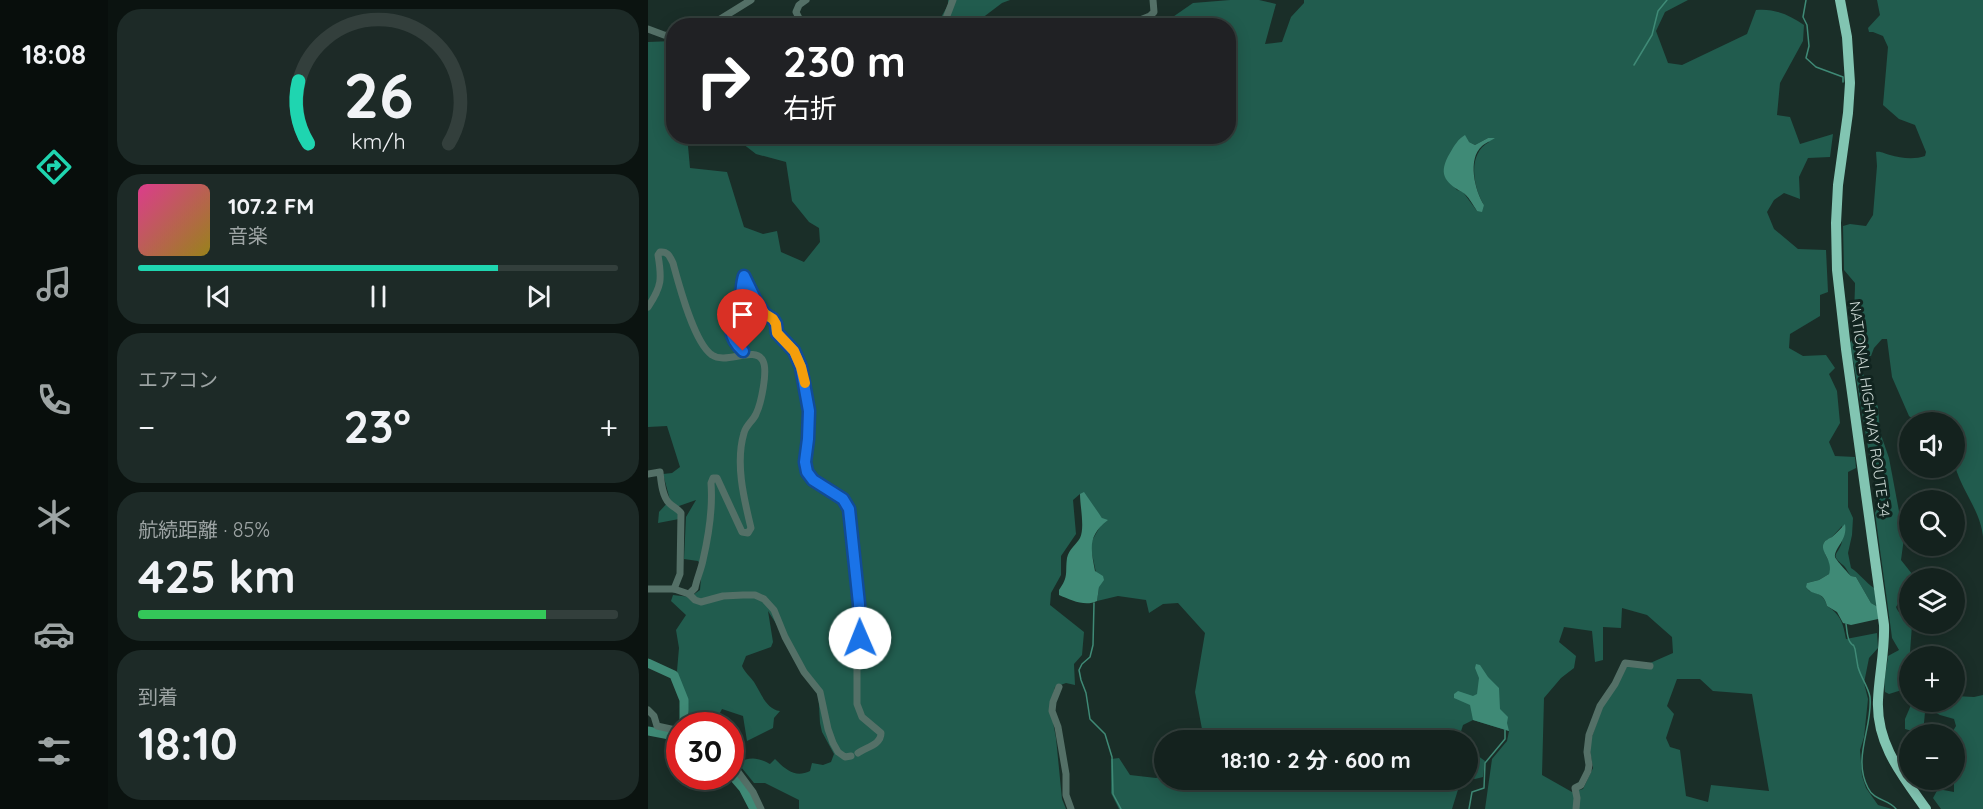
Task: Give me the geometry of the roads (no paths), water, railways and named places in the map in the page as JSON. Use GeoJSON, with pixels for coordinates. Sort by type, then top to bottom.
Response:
{"type":"FeatureCollection","features":[{"type":"Feature","properties":{"kind":"highway","name":"NATIONAL HIGHWAY ROUTE 34"},"geometry":{"type":"LineString","coordinates":[[1840,0],[1847,37],[1850,83],[1838,185],[1837,270],[1884,625],[1885,642],[1878,700],[1879,723],[1881,735],[1891,759],[1926,809]]}},
{"type":"Feature","properties":{"kind":"street"},"geometry":{"type":"LineString","coordinates":[[722,18],[751,0]]}},
{"type":"Feature","properties":{"kind":"street"},"geometry":{"type":"LineString","coordinates":[[799,18],[796,12],[799,5],[806,0]]}},
{"type":"Feature","properties":{"kind":"street"},"geometry":{"type":"LineString","coordinates":[[947,18],[953,0]]}},
{"type":"Feature","properties":{"kind":"street"},"geometry":{"type":"LineString","coordinates":[[1145,18],[1154,12],[1153,0]]}},
{"type":"Feature","properties":{"kind":"street"},"geometry":{"type":"LineString","coordinates":[[648,29],[666,35]]}},
{"type":"Feature","properties":{"kind":"street"},"geometry":{"type":"LineString","coordinates":[[648,307],[655,298],[661,278],[658,255],[663,251],[673,263],[690,314],[705,349],[716,357],[728,358],[744,354],[758,356],[761,358],[765,376],[757,413],[743,434],[742,483],[751,528],[748,533],[742,532],[717,478],[711,480],[711,516],[702,564],[695,588],[689,594]]}},
{"type":"Feature","properties":{"kind":"street"},"geometry":{"type":"LineString","coordinates":[[648,589],[674,589],[689,594],[701,602],[723,596],[755,595],[764,599],[771,605],[797,661],[820,692],[828,729],[836,749],[842,755],[854,754],[879,742],[881,734],[859,714],[857,704],[859,604],[849,509],[843,499],[813,480],[807,472],[805,462],[809,411],[801,367],[794,351],[777,333],[773,319],[765,314],[757,303],[744,276],[731,330],[735,343],[744,354]]}},
{"type":"Feature","properties":{"kind":"street"},"geometry":{"type":"LineString","coordinates":[[648,474],[660,472],[663,490],[669,503],[681,513],[680,574],[674,589]]}},
{"type":"Feature","properties":{"kind":"street"},"geometry":{"type":"LineString","coordinates":[[1576,809],[1575,788],[1581,786],[1588,771],[1588,735],[1600,706],[1615,684],[1625,663],[1650,666]]}},
{"type":"Feature","properties":{"kind":"street"},"geometry":{"type":"LineString","coordinates":[[1059,687],[1052,711],[1058,727],[1066,774],[1066,795],[1071,809]]}},
{"type":"Feature","properties":{"kind":"street"},"geometry":{"type":"LineString","coordinates":[[648,710],[654,716],[657,726],[666,728]]}},
{"type":"Feature","properties":{"kind":"street"},"geometry":{"type":"LineString","coordinates":[[744,780],[761,809]]}},
{"type":"Feature","properties":{"kind":"waterway"},"geometry":{"type":"LineString","coordinates":[[1634,65],[1652,35],[1658,11],[1667,0]]}},
{"type":"Feature","properties":{"kind":"waterway"},"geometry":{"type":"LineString","coordinates":[[1806,0],[1803,17],[1807,25],[1809,46],[1806,58],[1816,67],[1843,77],[1843,82]]}},
{"type":"Feature","properties":{"kind":"waterway"},"geometry":{"type":"LineString","coordinates":[[1094,603],[1093,645],[1090,657],[1079,670],[1090,719],[1105,734],[1112,757],[1113,794],[1121,809]]}},
{"type":"Feature","properties":{"kind":"waterway"},"geometry":{"type":"LineString","coordinates":[[1846,624],[1848,638],[1855,649],[1858,667],[1870,697],[1869,720],[1862,754],[1864,777],[1871,792],[1896,809]]}},
{"type":"Feature","properties":{"kind":"waterway"},"geometry":{"type":"LineString","coordinates":[[648,663],[674,675],[684,700],[684,712]]}},
{"type":"Feature","properties":{"kind":"waterway"},"geometry":{"type":"LineString","coordinates":[[1469,809],[1472,792],[1484,788],[1485,763],[1505,739],[1505,730]]}},
{"type":"Feature","properties":{"kind":"waterway"},"geometry":{"type":"LineString","coordinates":[[648,731],[666,734]]}},
{"type":"Feature","properties":{"kind":"waterway"},"geometry":{"type":"LineString","coordinates":[[744,790],[754,809]]}}]}
